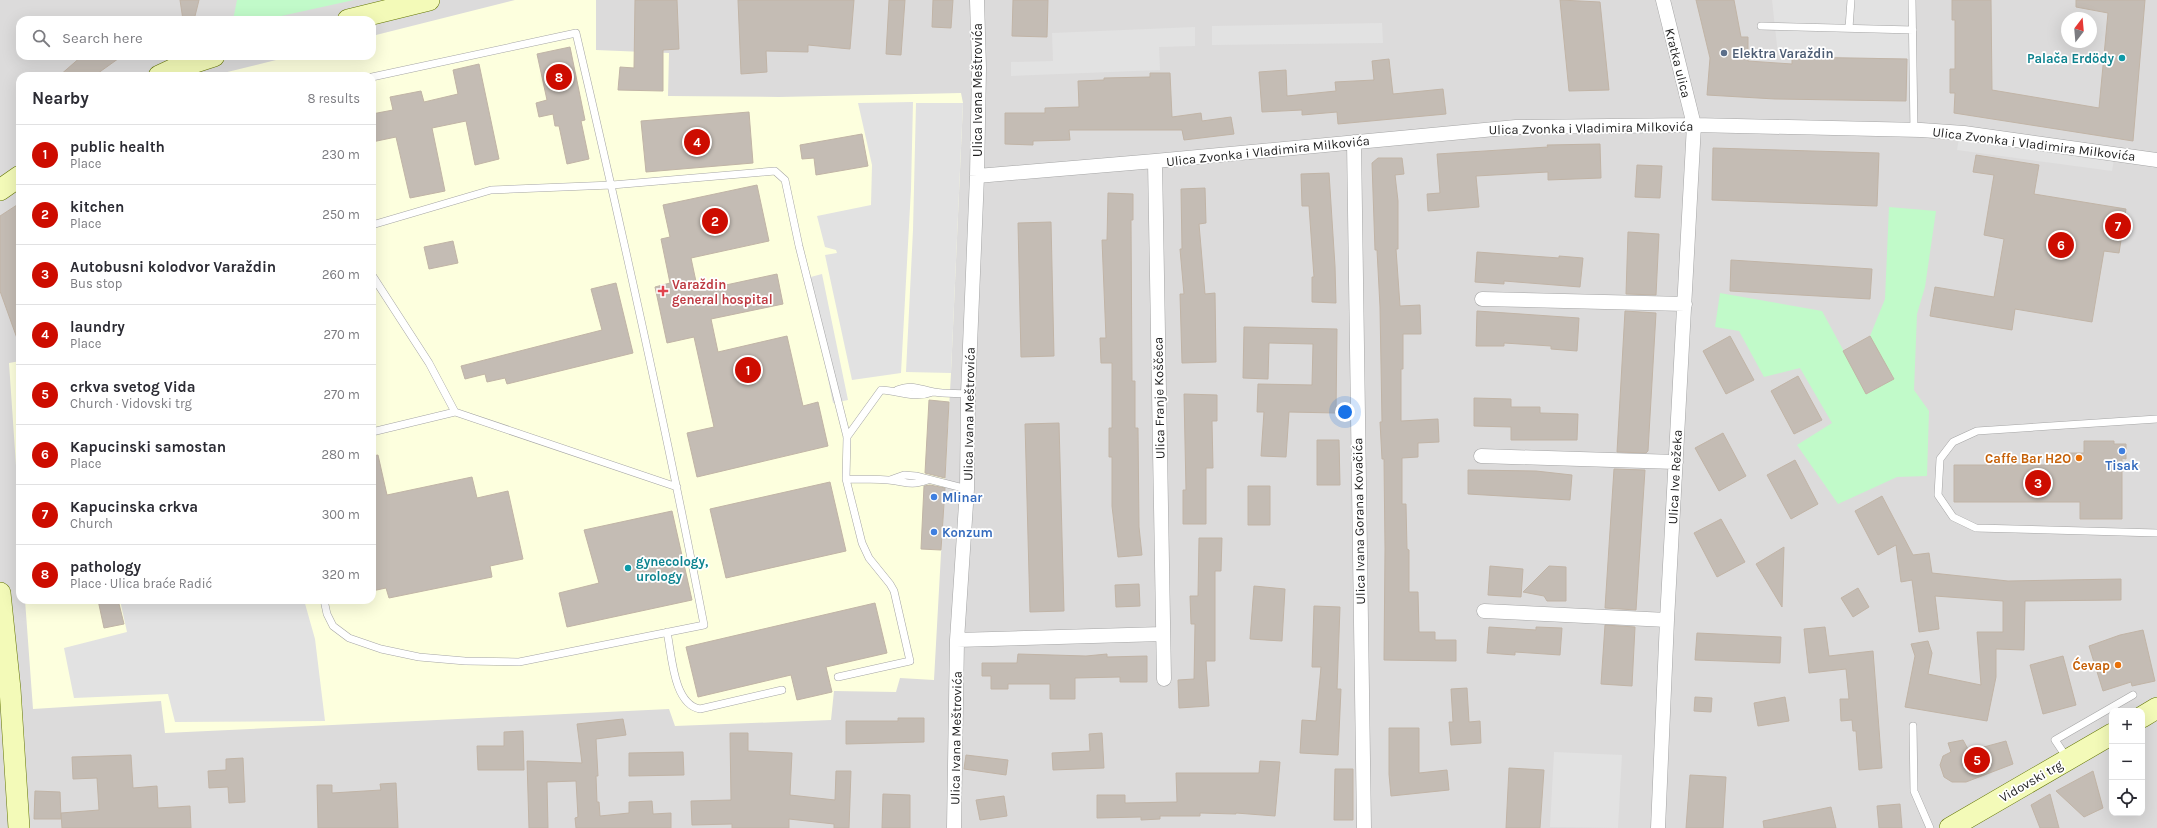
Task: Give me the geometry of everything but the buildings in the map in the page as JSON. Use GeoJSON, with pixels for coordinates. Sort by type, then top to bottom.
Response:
{"type":"FeatureCollection","features":[{"type":"Feature","properties":{"kind":"main road"},"geometry":{"type":"LineString","coordinates":[[364,16],[429,0]]}},
{"type":"Feature","properties":{"kind":"main road"},"geometry":{"type":"LineString","coordinates":[[168,72],[202,60]]}},
{"type":"Feature","properties":{"kind":"main road"},"geometry":{"type":"LineString","coordinates":[[0,190],[16,179]]}},
{"type":"Feature","properties":{"kind":"main road"},"geometry":{"type":"LineString","coordinates":[[0,593],[5,704],[19,828]]}},
{"type":"Feature","properties":{"kind":"main road"},"geometry":{"type":"LineString","coordinates":[[2145,715],[2157,708]]}},
{"type":"Feature","properties":{"kind":"main road","name":"Vidovski trg"},"geometry":{"type":"LineString","coordinates":[[1950,828],[2109,736]]}},
{"type":"Feature","properties":{"kind":"street","name":"Ulica Ivana Meštrovića"},"geometry":{"type":"LineString","coordinates":[[954,828],[957,640],[967,489],[968,394],[977,176],[979,68],[976,0]]}},
{"type":"Feature","properties":{"kind":"street","name":"Kratka ulica"},"geometry":{"type":"LineString","coordinates":[[1663,0],[1694,125]]}},
{"type":"Feature","properties":{"kind":"street","name":"Ulica Zvonka i Vladimira Milkovića"},"geometry":{"type":"LineString","coordinates":[[977,176],[1516,127],[1694,125],[1964,133],[2157,160]]}},
{"type":"Feature","properties":{"kind":"street","name":"Ulica Ive Režeka"},"geometry":{"type":"LineString","coordinates":[[1658,828],[1667,620],[1694,125]]}},
{"type":"Feature","properties":{"kind":"street","name":"Ulica Ivana Gorana Kovačića"},"geometry":{"type":"LineString","coordinates":[[1354,142],[1364,828]]}},
{"type":"Feature","properties":{"kind":"street","name":"Ulica Franje Koščeca"},"geometry":{"type":"LineString","coordinates":[[1155,161],[1162,634],[1164,679]]}},
{"type":"Feature","properties":{"kind":"street"},"geometry":{"type":"LineString","coordinates":[[1482,299],[1685,304]]}},
{"type":"Feature","properties":{"kind":"street"},"geometry":{"type":"LineString","coordinates":[[1481,456],[1676,462]]}},
{"type":"Feature","properties":{"kind":"street"},"geometry":{"type":"LineString","coordinates":[[1484,611],[1667,620]]}},
{"type":"Feature","properties":{"kind":"street"},"geometry":{"type":"LineString","coordinates":[[957,640],[1162,634]]}},
{"type":"Feature","properties":{"kind":"lane"},"geometry":{"type":"LineString","coordinates":[[1849,28],[1851,0]]}},
{"type":"Feature","properties":{"kind":"lane"},"geometry":{"type":"LineString","coordinates":[[1912,0],[1914,131]]}},
{"type":"Feature","properties":{"kind":"lane"},"geometry":{"type":"LineString","coordinates":[[1761,26],[1913,30]]}},
{"type":"Feature","properties":{"kind":"lane"},"geometry":{"type":"LineString","coordinates":[[325,604],[327,614],[333,626],[349,638],[382,649],[419,657],[465,661],[519,662],[704,625],[677,487],[612,185],[576,33],[376,76]]}},
{"type":"Feature","properties":{"kind":"lane"},"geometry":{"type":"LineString","coordinates":[[376,223],[491,190],[612,185],[775,171],[785,180],[799,246],[847,437],[846,479],[865,552],[890,584],[894,592],[910,661],[838,677]]}},
{"type":"Feature","properties":{"kind":"lane"},"geometry":{"type":"LineString","coordinates":[[376,281],[429,363],[455,412]]}},
{"type":"Feature","properties":{"kind":"lane"},"geometry":{"type":"LineString","coordinates":[[847,437],[881,390],[897,390],[907,386],[922,387],[933,392],[968,394]]}},
{"type":"Feature","properties":{"kind":"lane"},"geometry":{"type":"LineString","coordinates":[[376,431],[455,412],[677,487]]}},
{"type":"Feature","properties":{"kind":"lane"},"geometry":{"type":"LineString","coordinates":[[2157,419],[1977,431],[1953,442],[1940,459],[1938,495],[1953,517],[1976,528],[2157,533]]}},
{"type":"Feature","properties":{"kind":"lane"},"geometry":{"type":"LineString","coordinates":[[846,479],[890,480],[904,484],[916,484],[928,480],[967,489]]}},
{"type":"Feature","properties":{"kind":"lane"},"geometry":{"type":"LineString","coordinates":[[667,632],[679,692],[687,704],[700,708],[782,690]]}},
{"type":"Feature","properties":{"kind":"lane"},"geometry":{"type":"LineString","coordinates":[[2068,760],[2055,740],[2133,695]]}},
{"type":"Feature","properties":{"kind":"lane"},"geometry":{"type":"LineString","coordinates":[[1913,726],[1914,791],[1930,828]]}},
{"type":"Feature","properties":{"kind":"shaded area"},"geometry":{"type":"Polygon","coordinates":[[[0,0],[2157,0],[2157,828],[0,828],[0,0]]]}},
{"type":"Feature","properties":{"kind":"shaded area","name":"Varaždin general hospital"},"geometry":{"type":"Polygon","coordinates":[[[515,0],[596,0],[596,50],[669,53],[668,96],[779,97],[961,93],[963,103],[951,373],[934,680],[900,678],[896,692],[834,691],[831,720],[675,726],[669,709],[165,733],[161,701],[33,709],[25,604],[376,604],[376,72],[227,72],[276,60],[376,60],[376,35],[515,0]]]}},
{"type":"Feature","properties":{"kind":"shaded area"},"geometry":{"type":"Polygon","coordinates":[[[1772,0],[1914,0],[1914,59],[1778,55],[1772,0]]]}},
{"type":"Feature","properties":{"kind":"shaded area"},"geometry":{"type":"Polygon","coordinates":[[[1382,23],[1383,43],[1212,45],[1212,26],[1382,23]]]}},
{"type":"Feature","properties":{"kind":"shaded area"},"geometry":{"type":"Polygon","coordinates":[[[1195,27],[1195,46],[1159,47],[1160,70],[1011,76],[1011,62],[1053,61],[1052,33],[1195,27]]]}},
{"type":"Feature","properties":{"kind":"shaded area"},"geometry":{"type":"Polygon","coordinates":[[[913,102],[911,189],[901,373],[852,380],[825,255],[837,253],[836,250],[825,247],[817,216],[871,205],[872,165],[858,103],[913,102]]]}},
{"type":"Feature","properties":{"kind":"shaded area"},"geometry":{"type":"Polygon","coordinates":[[[916,103],[963,103],[951,373],[906,372],[913,230],[916,103]]]}},
{"type":"Feature","properties":{"kind":"shaded area"},"geometry":{"type":"Polygon","coordinates":[[[1959,138],[2114,159],[2112,171],[1957,150],[1959,138]]]}},
{"type":"Feature","properties":{"kind":"shaded area"},"geometry":{"type":"Polygon","coordinates":[[[822,274],[848,400],[833,403],[807,278],[822,274]]]}},
{"type":"Feature","properties":{"kind":"shaded area"},"geometry":{"type":"Polygon","coordinates":[[[16,362],[16,465],[9,363],[16,362]]]}},
{"type":"Feature","properties":{"kind":"shaded area"},"geometry":{"type":"Polygon","coordinates":[[[121,604],[305,604],[315,639],[325,721],[175,722],[168,694],[74,698],[64,648],[127,632],[121,604]]]}},
{"type":"Feature","properties":{"kind":"shaded area"},"geometry":{"type":"Polygon","coordinates":[[[1554,752],[1622,755],[1618,828],[1550,827],[1554,752]]]}},
{"type":"Feature","properties":{"kind":"green space"},"geometry":{"type":"Polygon","coordinates":[[[237,0],[354,0],[281,16],[234,16],[237,0]]]}},
{"type":"Feature","properties":{"kind":"green space"},"geometry":{"type":"Polygon","coordinates":[[[1889,207],[1936,211],[1925,287],[1917,314],[1914,390],[1929,411],[1927,476],[1897,477],[1838,504],[1797,445],[1832,423],[1800,368],[1764,377],[1739,331],[1715,327],[1720,293],[1822,311],[1867,394],[1893,379],[1870,336],[1885,299],[1889,207]]]}},
{"type":"Feature","properties":{"kind":"place","name":"Elektra Varaždin"},"geometry":{"type":"Point","coordinates":[1724,53]}},
{"type":"Feature","properties":{"kind":"place","name":"Palača Erdödy"},"geometry":{"type":"Point","coordinates":[2122,58]}},
{"type":"Feature","properties":{"kind":"place","name":"pathology"},"geometry":{"type":"Point","coordinates":[559,77]}},
{"type":"Feature","properties":{"kind":"place","name":"laundry"},"geometry":{"type":"Point","coordinates":[697,142]}},
{"type":"Feature","properties":{"kind":"place","name":"kitchen"},"geometry":{"type":"Point","coordinates":[715,221]}},
{"type":"Feature","properties":{"kind":"place","name":"Kapucinska crkva"},"geometry":{"type":"Point","coordinates":[2118,226]}},
{"type":"Feature","properties":{"kind":"place","name":"Kapucinski samostan"},"geometry":{"type":"Point","coordinates":[2061,245]}},
{"type":"Feature","properties":{"kind":"place","name":"Varaždin general hospital"},"geometry":{"type":"Point","coordinates":[663,291]}},
{"type":"Feature","properties":{"kind":"place","name":"public health"},"geometry":{"type":"Point","coordinates":[748,370]}},
{"type":"Feature","properties":{"kind":"place","name":"Tisak"},"geometry":{"type":"Point","coordinates":[2122,451]}},
{"type":"Feature","properties":{"kind":"place","name":"Caffe Bar H2O"},"geometry":{"type":"Point","coordinates":[2079,458]}},
{"type":"Feature","properties":{"kind":"place","name":"Autobusni kolodvor Varaždin"},"geometry":{"type":"Point","coordinates":[2038,483]}},
{"type":"Feature","properties":{"kind":"place","name":"Mlinar"},"geometry":{"type":"Point","coordinates":[934,497]}},
{"type":"Feature","properties":{"kind":"place","name":"Konzum"},"geometry":{"type":"Point","coordinates":[934,532]}},
{"type":"Feature","properties":{"kind":"place","name":"gynecology, urology"},"geometry":{"type":"Point","coordinates":[628,568]}},
{"type":"Feature","properties":{"kind":"place","name":"Ćevap"},"geometry":{"type":"Point","coordinates":[2118,665]}},
{"type":"Feature","properties":{"kind":"place","name":"crkva svetog Vida"},"geometry":{"type":"Point","coordinates":[1977,760]}}]}
